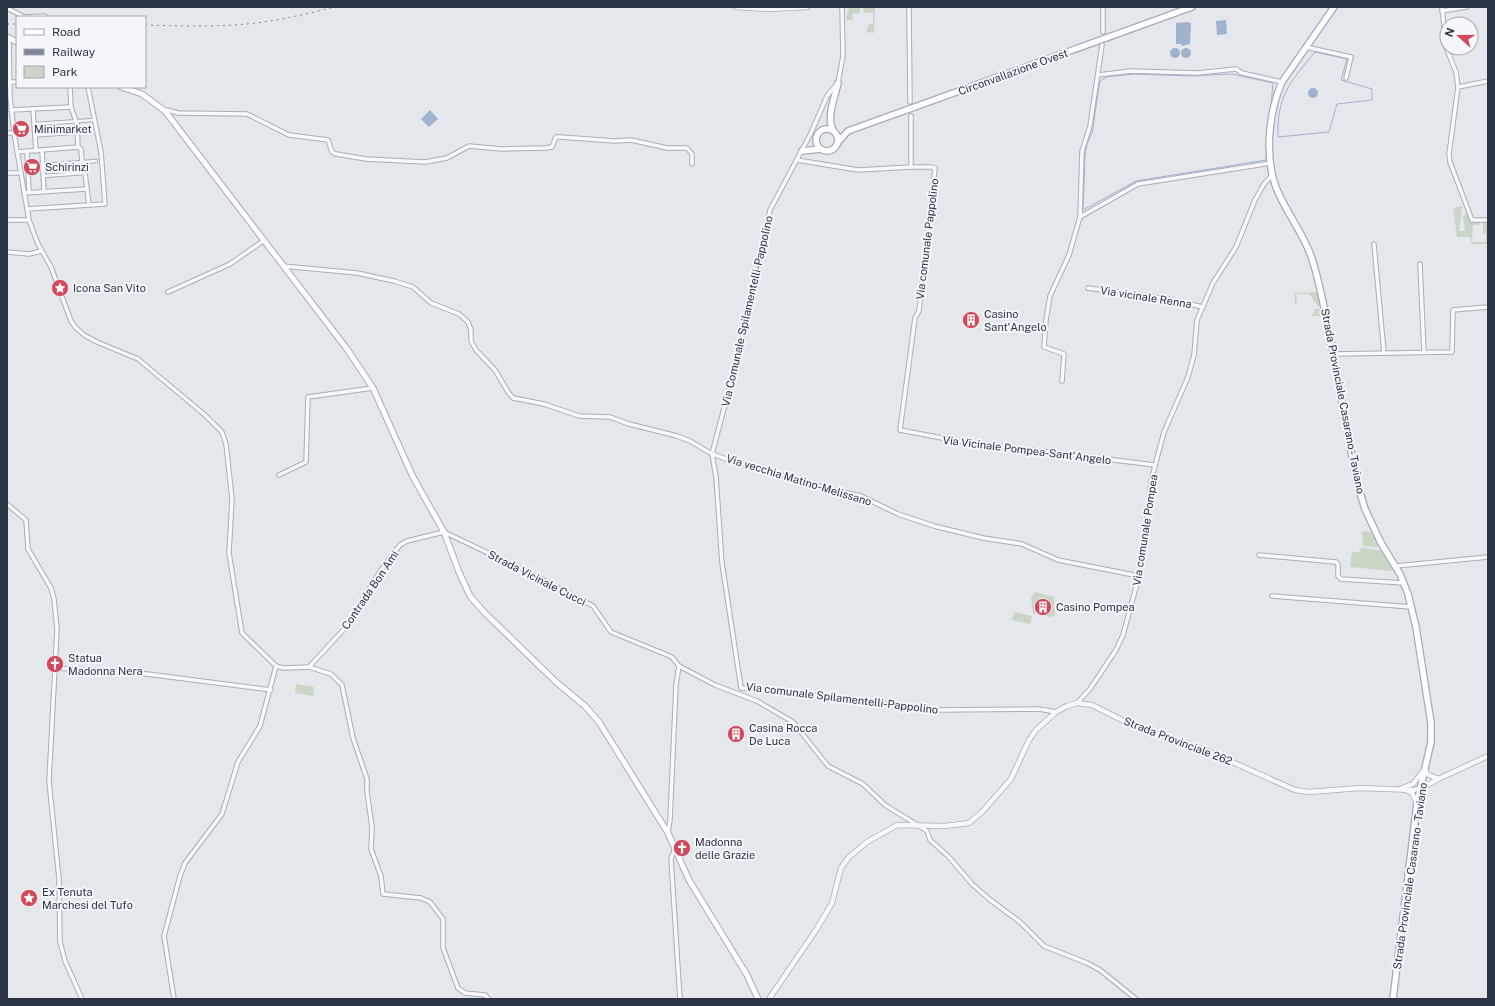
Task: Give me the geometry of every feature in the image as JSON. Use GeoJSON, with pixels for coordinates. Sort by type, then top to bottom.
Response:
{"type":"FeatureCollection","features":[{"type":"Feature","properties":{"kind":"main road","name":"Circonvallazione Ovest"},"geometry":{"type":"LineString","coordinates":[[838,142],[848,132],[1192,7]]}},
{"type":"Feature","properties":{"kind":"main road","name":"Strada Provinciale Casarano - Taviano"},"geometry":{"type":"LineString","coordinates":[[1334,7],[1282,82],[1272,111],[1271,163],[1272,175],[1279,194],[1312,257],[1327,319],[1357,483],[1365,509],[1381,543],[1396,566],[1404,583],[1411,607],[1431,723],[1431,742],[1417,803],[1393,999]]}},
{"type":"Feature","properties":{"kind":"main road"},"geometry":{"type":"LineString","coordinates":[[809,151],[816,143],[817,136],[825,129],[830,117],[838,83]]}},
{"type":"Feature","properties":{"kind":"main road"},"geometry":{"type":"LineString","coordinates":[[124,88],[142,94],[165,111],[347,349],[373,388],[413,476],[444,532],[470,596],[536,663],[585,706],[599,722],[668,833],[689,880],[747,975],[758,999]]}},
{"type":"Feature","properties":{"kind":"main road"},"geometry":{"type":"LineString","coordinates":[[802,151],[821,149],[831,150],[838,142],[830,123],[830,117]]}},
{"type":"Feature","properties":{"kind":"main road"},"geometry":{"type":"LineString","coordinates":[[825,129],[834,132],[848,132]]}},
{"type":"Feature","properties":{"kind":"main road"},"geometry":{"type":"LineString","coordinates":[[816,143],[821,149]]}},
{"type":"Feature","properties":{"kind":"street"},"geometry":{"type":"LineString","coordinates":[[736,7],[807,7]]}},
{"type":"Feature","properties":{"kind":"street"},"geometry":{"type":"LineString","coordinates":[[802,151],[826,96],[838,83],[843,56],[842,7]]}},
{"type":"Feature","properties":{"kind":"street"},"geometry":{"type":"LineString","coordinates":[[909,7],[910,102]]}},
{"type":"Feature","properties":{"kind":"street"},"geometry":{"type":"LineString","coordinates":[[1103,7],[1103,32]]}},
{"type":"Feature","properties":{"kind":"street"},"geometry":{"type":"LineString","coordinates":[[1466,7],[1442,9],[1446,47],[1456,72],[1458,87],[1449,154],[1450,162],[1472,220],[1488,220]]}},
{"type":"Feature","properties":{"kind":"street"},"geometry":{"type":"LineString","coordinates":[[7,8],[22,16]]}},
{"type":"Feature","properties":{"kind":"street"},"geometry":{"type":"LineString","coordinates":[[8,38],[8,96],[29,220],[41,251],[50,267],[71,321],[84,335],[138,359],[222,432],[226,444],[232,499],[229,553],[242,633],[276,666],[283,668],[309,667],[331,674],[342,685],[353,738],[367,779],[367,792],[372,827],[371,849],[381,876],[384,894],[421,898],[430,902],[443,919],[443,948],[458,988],[465,993],[485,995],[489,999]]}},
{"type":"Feature","properties":{"kind":"street"},"geometry":{"type":"LineString","coordinates":[[1062,381],[1064,354],[1044,347],[1046,320],[1050,296],[1069,255],[1080,217],[1082,151],[1090,126],[1102,45]]}},
{"type":"Feature","properties":{"kind":"street"},"geometry":{"type":"LineString","coordinates":[[1306,47],[1351,57],[1346,78]]}},
{"type":"Feature","properties":{"kind":"street"},"geometry":{"type":"LineString","coordinates":[[1098,75],[1131,71],[1198,73],[1236,69],[1242,73],[1282,82]]}},
{"type":"Feature","properties":{"kind":"street"},"geometry":{"type":"LineString","coordinates":[[1458,87],[1488,81]]}},
{"type":"Feature","properties":{"kind":"street"},"geometry":{"type":"LineString","coordinates":[[70,88],[71,107],[74,110],[78,147],[81,149],[89,205]]}},
{"type":"Feature","properties":{"kind":"street"},"geometry":{"type":"LineString","coordinates":[[27,209],[105,204],[101,152],[88,88]]}},
{"type":"Feature","properties":{"kind":"street"},"geometry":{"type":"LineString","coordinates":[[11,110],[71,107]]}},
{"type":"Feature","properties":{"kind":"street"},"geometry":{"type":"LineString","coordinates":[[33,109],[36,151]]}},
{"type":"Feature","properties":{"kind":"street"},"geometry":{"type":"LineString","coordinates":[[165,111],[167,110],[178,113],[248,114],[289,135],[328,140],[332,152],[336,154],[366,159],[425,162],[438,161],[469,146],[512,149],[545,148],[552,147],[556,137],[560,137],[595,140],[631,140],[667,148],[687,148],[692,154],[692,164]]}},
{"type":"Feature","properties":{"kind":"street"},"geometry":{"type":"LineString","coordinates":[[798,160],[858,170],[911,167],[910,116]]}},
{"type":"Feature","properties":{"kind":"street"},"geometry":{"type":"LineString","coordinates":[[34,124],[95,120]]}},
{"type":"Feature","properties":{"kind":"street"},"geometry":{"type":"LineString","coordinates":[[35,135],[77,132]]}},
{"type":"Feature","properties":{"kind":"street"},"geometry":{"type":"LineString","coordinates":[[7,133],[14,133]]}},
{"type":"Feature","properties":{"kind":"street"},"geometry":{"type":"LineString","coordinates":[[17,152],[78,147]]}},
{"type":"Feature","properties":{"kind":"street"},"geometry":{"type":"LineString","coordinates":[[42,150],[44,192]]}},
{"type":"Feature","properties":{"kind":"street","name":"Via Comunale Spilamentelli-Pappolino"},"geometry":{"type":"LineString","coordinates":[[712,454],[742,340],[770,210],[802,151]]}},
{"type":"Feature","properties":{"kind":"street"},"geometry":{"type":"LineString","coordinates":[[27,152],[29,192]]}},
{"type":"Feature","properties":{"kind":"street"},"geometry":{"type":"LineString","coordinates":[[42,165],[96,161]]}},
{"type":"Feature","properties":{"kind":"street"},"geometry":{"type":"LineString","coordinates":[[1080,217],[1138,184],[1271,163]]}},
{"type":"Feature","properties":{"kind":"street","name":"Via comunale Pappolino"},"geometry":{"type":"LineString","coordinates":[[900,430],[915,318],[919,311],[935,168],[911,167]]}},
{"type":"Feature","properties":{"kind":"street"},"geometry":{"type":"LineString","coordinates":[[7,173],[21,173]]}},
{"type":"Feature","properties":{"kind":"street"},"geometry":{"type":"LineString","coordinates":[[43,176],[84,174]]}},
{"type":"Feature","properties":{"kind":"street","name":"Via comunale Pompea"},"geometry":{"type":"LineString","coordinates":[[1077,703],[1090,689],[1116,650],[1125,630],[1138,576],[1145,538],[1151,481],[1164,432],[1188,377],[1194,355],[1197,320],[1214,282],[1236,247],[1255,200],[1264,184],[1272,175]]}},
{"type":"Feature","properties":{"kind":"street"},"geometry":{"type":"LineString","coordinates":[[24,193],[86,189]]}},
{"type":"Feature","properties":{"kind":"street"},"geometry":{"type":"LineString","coordinates":[[7,220],[29,220]]}},
{"type":"Feature","properties":{"kind":"street"},"geometry":{"type":"LineString","coordinates":[[168,292],[230,264],[264,240]]}},
{"type":"Feature","properties":{"kind":"street"},"geometry":{"type":"LineString","coordinates":[[1374,244],[1384,353]]}},
{"type":"Feature","properties":{"kind":"street"},"geometry":{"type":"LineString","coordinates":[[7,252],[29,254],[41,251]]}},
{"type":"Feature","properties":{"kind":"street"},"geometry":{"type":"LineString","coordinates":[[1420,264],[1424,352]]}},
{"type":"Feature","properties":{"kind":"street","name":"Via vecchia Matino-Melissano"},"geometry":{"type":"LineString","coordinates":[[283,266],[357,273],[394,281],[413,287],[432,303],[459,314],[468,322],[471,330],[471,341],[476,350],[495,370],[513,398],[544,404],[579,416],[610,417],[649,430],[677,436],[690,441],[712,454],[775,474],[862,496],[898,514],[934,526],[983,538],[1022,544],[1058,560],[1138,576]]}},
{"type":"Feature","properties":{"kind":"street","name":"Via vicinale Renna"},"geometry":{"type":"LineString","coordinates":[[1088,288],[1168,299],[1203,307]]}},
{"type":"Feature","properties":{"kind":"street"},"geometry":{"type":"LineString","coordinates":[[1333,354],[1452,352],[1453,310],[1488,307]]}},
{"type":"Feature","properties":{"kind":"street"},"geometry":{"type":"LineString","coordinates":[[279,474],[306,461],[308,396],[373,388]]}},
{"type":"Feature","properties":{"kind":"street","name":"Via Vicinale Pompea-Sant'Angelo"},"geometry":{"type":"LineString","coordinates":[[900,430],[958,441],[1155,465]]}},
{"type":"Feature","properties":{"kind":"street","name":"Via comunale Spilamentelli-Pappolino"},"geometry":{"type":"LineString","coordinates":[[712,454],[716,477],[722,563],[741,688],[825,696],[938,710],[1039,709],[1056,712]]}},
{"type":"Feature","properties":{"kind":"street"},"geometry":{"type":"LineString","coordinates":[[7,504],[26,520],[28,549],[51,588],[54,599],[57,629],[49,780],[59,879],[60,942],[65,961],[82,999]]}},
{"type":"Feature","properties":{"kind":"street","name":"Strada Vicinale Cucci"},"geometry":{"type":"LineString","coordinates":[[444,532],[528,572],[592,606],[611,632],[672,657],[679,666],[715,685],[757,701],[792,722],[828,766],[863,784],[885,805],[919,825]]}},
{"type":"Feature","properties":{"kind":"street","name":"Contrada Bon Ami"},"geometry":{"type":"LineString","coordinates":[[309,667],[346,627],[382,570],[400,545],[407,541],[444,532]]}},
{"type":"Feature","properties":{"kind":"street"},"geometry":{"type":"LineString","coordinates":[[1259,555],[1336,562],[1338,564],[1338,576],[1341,579],[1404,583]]}},
{"type":"Feature","properties":{"kind":"street"},"geometry":{"type":"LineString","coordinates":[[1396,566],[1488,557]]}},
{"type":"Feature","properties":{"kind":"street"},"geometry":{"type":"LineString","coordinates":[[1272,596],[1411,607]]}},
{"type":"Feature","properties":{"kind":"street"},"geometry":{"type":"LineString","coordinates":[[174,999],[164,936],[180,876],[185,863],[222,814],[238,762],[260,726],[271,690],[276,666]]}},
{"type":"Feature","properties":{"kind":"street"},"geometry":{"type":"LineString","coordinates":[[668,833],[670,820],[675,699],[679,666]]}},
{"type":"Feature","properties":{"kind":"street"},"geometry":{"type":"LineString","coordinates":[[55,668],[139,673],[271,690]]}},
{"type":"Feature","properties":{"kind":"street"},"geometry":{"type":"LineString","coordinates":[[770,999],[816,930],[832,903],[841,868],[849,857],[867,842],[897,825],[945,826],[970,822],[982,812],[1011,779],[1029,740],[1036,730],[1056,712],[1077,703]]}},
{"type":"Feature","properties":{"kind":"street","name":"Strada Provinciale 262"},"geometry":{"type":"LineString","coordinates":[[1077,703],[1092,705],[1140,729],[1204,749],[1295,790],[1309,792],[1360,788],[1414,790],[1420,786]]}},
{"type":"Feature","properties":{"kind":"street"},"geometry":{"type":"LineString","coordinates":[[1417,803],[1421,792],[1428,785],[1488,756]]}},
{"type":"Feature","properties":{"kind":"street"},"geometry":{"type":"LineString","coordinates":[[1425,768],[1427,774],[1438,779]]}},
{"type":"Feature","properties":{"kind":"street"},"geometry":{"type":"LineString","coordinates":[[1400,789],[1413,784],[1425,768]]}},
{"type":"Feature","properties":{"kind":"street"},"geometry":{"type":"LineString","coordinates":[[1420,786],[1423,782],[1438,779]]}},
{"type":"Feature","properties":{"kind":"street"},"geometry":{"type":"LineString","coordinates":[[1420,786],[1428,785]]}},
{"type":"Feature","properties":{"kind":"street"},"geometry":{"type":"LineString","coordinates":[[1400,789],[1412,793],[1417,803]]}},
{"type":"Feature","properties":{"kind":"street"},"geometry":{"type":"LineString","coordinates":[[919,825],[927,831],[930,840],[948,856],[972,884],[989,899],[1020,922],[1044,946],[1087,963],[1100,970],[1136,999]]}},
{"type":"Feature","properties":{"kind":"street"},"geometry":{"type":"LineString","coordinates":[[675,848],[671,859],[680,999]]}},
{"type":"Feature","properties":{"kind":"green space"},"geometry":{"type":"Polygon","coordinates":[[[849,7],[860,7],[860,13],[852,14],[853,20],[846,20],[849,7]]]}},
{"type":"Feature","properties":{"kind":"green space"},"geometry":{"type":"Polygon","coordinates":[[[863,7],[875,7],[874,33],[866,32],[869,24],[873,24],[873,12],[864,13],[863,7]]]}},
{"type":"Feature","properties":{"kind":"green space"},"geometry":{"type":"Polygon","coordinates":[[[1462,206],[1459,231],[1465,231],[1463,216],[1467,213],[1471,222],[1480,222],[1479,225],[1473,225],[1472,242],[1486,242],[1486,234],[1483,233],[1483,222],[1488,222],[1488,244],[1472,244],[1470,237],[1457,237],[1453,208],[1462,206]]]}},
{"type":"Feature","properties":{"kind":"green space"},"geometry":{"type":"Polygon","coordinates":[[[1319,292],[1320,307],[1309,294],[1296,294],[1297,304],[1295,304],[1295,293],[1319,292]]]}},
{"type":"Feature","properties":{"kind":"green space"},"geometry":{"type":"Polygon","coordinates":[[[1315,309],[1322,309],[1323,316],[1312,316],[1315,309]]]}},
{"type":"Feature","properties":{"kind":"green space"},"geometry":{"type":"Polygon","coordinates":[[[1362,531],[1371,532],[1379,547],[1363,546],[1362,531]]]}},
{"type":"Feature","properties":{"kind":"green space"},"geometry":{"type":"Polygon","coordinates":[[[1365,548],[1382,551],[1393,571],[1350,567],[1352,552],[1359,552],[1360,549],[1365,548]]]}},
{"type":"Feature","properties":{"kind":"green space"},"geometry":{"type":"Polygon","coordinates":[[[1035,592],[1054,597],[1055,616],[1049,617],[1045,615],[1048,599],[1040,597],[1035,614],[1033,614],[1031,598],[1035,592]]]}},
{"type":"Feature","properties":{"kind":"green space"},"geometry":{"type":"Polygon","coordinates":[[[1014,612],[1032,616],[1030,624],[1012,620],[1014,612]]]}},
{"type":"Feature","properties":{"kind":"green space"},"geometry":{"type":"Polygon","coordinates":[[[296,684],[314,687],[313,696],[295,693],[296,684]]]}},
{"type":"Feature","properties":{"kind":"water"},"geometry":{"type":"Polygon","coordinates":[[[1226,20],[1227,34],[1217,35],[1216,21],[1226,20]]]}},
{"type":"Feature","properties":{"kind":"water"},"geometry":{"type":"Polygon","coordinates":[[[1176,23],[1191,23],[1190,44],[1182,46],[1181,44],[1176,44],[1176,23]]]}},
{"type":"Feature","properties":{"kind":"water"},"geometry":{"type":"Polygon","coordinates":[[[1173,48],[1177,48],[1179,49],[1179,57],[1173,58],[1170,55],[1170,51],[1173,48]]]}},
{"type":"Feature","properties":{"kind":"water"},"geometry":{"type":"Polygon","coordinates":[[[1184,48],[1188,48],[1190,49],[1190,57],[1184,58],[1181,55],[1181,51],[1184,48]]]}},
{"type":"Feature","properties":{"kind":"water"},"geometry":{"type":"Polygon","coordinates":[[[1311,88],[1315,88],[1317,89],[1317,97],[1311,98],[1308,95],[1308,91],[1311,88]]]}},
{"type":"Feature","properties":{"kind":"water"},"geometry":{"type":"Polygon","coordinates":[[[430,110],[438,119],[429,127],[421,119],[430,110]]]}},
{"type":"Feature","properties":{"kind":"waterway"},"geometry":{"type":"LineString","coordinates":[[1315,52],[1347,59],[1341,80],[1372,89],[1372,100],[1337,104],[1329,132],[1278,137],[1280,110],[1287,90],[1292,81],[1315,52]]}},
{"type":"Feature","properties":{"kind":"waterway"},"geometry":{"type":"LineString","coordinates":[[1134,74],[1192,76],[1232,74],[1273,83],[1266,160],[1136,181],[1083,210],[1085,157],[1087,144],[1092,133],[1100,81],[1107,77],[1134,74]]}},
{"type":"Feature","properties":{"kind":"railway"},"geometry":{"type":"LineString","coordinates":[[146,25],[209,26],[258,23],[335,7]]}},
{"type":"Feature","properties":{"kind":"railway"},"geometry":{"type":"LineString","coordinates":[[7,24],[16,24]]}},
{"type":"Feature","properties":{"kind":"place","name":"Minimarket"},"geometry":{"type":"Point","coordinates":[21,129]}},
{"type":"Feature","properties":{"kind":"place","name":"Schirinzi"},"geometry":{"type":"Point","coordinates":[32,167]}},
{"type":"Feature","properties":{"kind":"place","name":"Icona San Vito"},"geometry":{"type":"Point","coordinates":[60,288]}},
{"type":"Feature","properties":{"kind":"place","name":"Casino Sant'Angelo"},"geometry":{"type":"Point","coordinates":[971,320]}},
{"type":"Feature","properties":{"kind":"place","name":"Casino Pompea"},"geometry":{"type":"Point","coordinates":[1043,607]}},
{"type":"Feature","properties":{"kind":"place","name":"Statua Madonna Nera"},"geometry":{"type":"Point","coordinates":[55,664]}},
{"type":"Feature","properties":{"kind":"place","name":"Casina Rocca De Luca"},"geometry":{"type":"Point","coordinates":[736,734]}},
{"type":"Feature","properties":{"kind":"place","name":"Madonna delle Grazie"},"geometry":{"type":"Point","coordinates":[682,848]}},
{"type":"Feature","properties":{"kind":"place","name":"Ex Tenuta Marchesi del Tufo"},"geometry":{"type":"Point","coordinates":[29,898]}}]}
